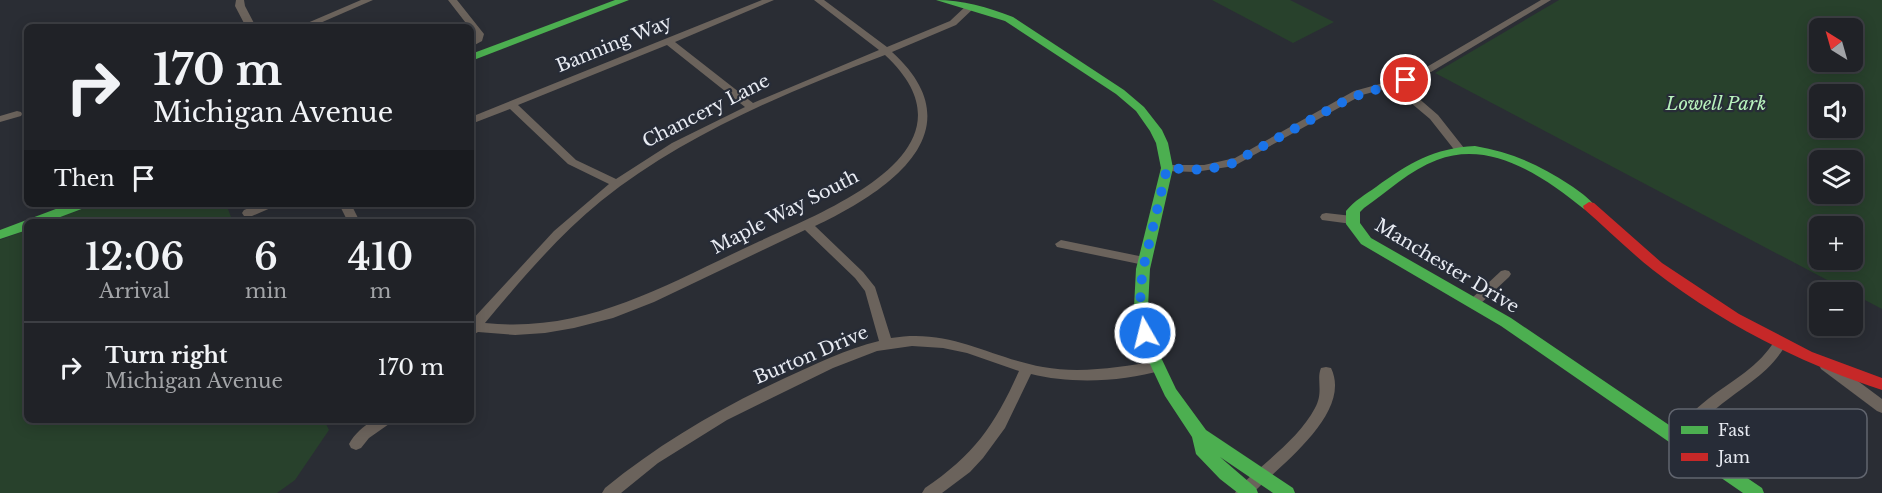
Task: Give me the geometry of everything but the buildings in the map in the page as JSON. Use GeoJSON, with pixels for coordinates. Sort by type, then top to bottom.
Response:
{"type":"FeatureCollection","features":[{"type":"Feature","properties":{"kind":"street"},"geometry":{"type":"LineString","coordinates":[[240,0],[240,6],[249,24]]}},
{"type":"Feature","properties":{"kind":"street"},"geometry":{"type":"LineString","coordinates":[[310,24],[369,0]]}},
{"type":"Feature","properties":{"kind":"street"},"geometry":{"type":"LineString","coordinates":[[452,0],[471,24]]}},
{"type":"Feature","properties":{"kind":"street"},"geometry":{"type":"LineString","coordinates":[[474,57],[624,0]]}},
{"type":"Feature","properties":{"kind":"street","name":"Banning Way"},"geometry":{"type":"LineString","coordinates":[[474,121],[770,0]]}},
{"type":"Feature","properties":{"kind":"street","name":"Maple Way South"},"geometry":{"type":"LineString","coordinates":[[474,328],[527,329],[602,317],[664,292],[868,192],[906,159],[919,136],[923,107],[916,84],[908,72],[885,51],[818,0]]}},
{"type":"Feature","properties":{"kind":"street"},"geometry":{"type":"LineString","coordinates":[[941,0],[1009,19],[1130,100],[1156,130],[1162,143],[1167,168],[1144,261],[1141,308],[1145,333],[1156,366],[1170,392],[1200,435],[1287,493]]}},
{"type":"Feature","properties":{"kind":"street"},"geometry":{"type":"LineString","coordinates":[[1167,168],[1204,170],[1231,164],[1350,98],[1428,70],[1547,0]]}},
{"type":"Feature","properties":{"kind":"street","name":"Chancery Lane"},"geometry":{"type":"LineString","coordinates":[[474,326],[555,237],[617,184],[688,139],[753,107],[953,23],[970,7]]}},
{"type":"Feature","properties":{"kind":"street"},"geometry":{"type":"LineString","coordinates":[[474,28],[479,34],[478,39],[474,42]]}},
{"type":"Feature","properties":{"kind":"street"},"geometry":{"type":"LineString","coordinates":[[668,41],[753,107]]}},
{"type":"Feature","properties":{"kind":"street"},"geometry":{"type":"LineString","coordinates":[[1394,83],[1434,117],[1460,150]]}},
{"type":"Feature","properties":{"kind":"street"},"geometry":{"type":"LineString","coordinates":[[512,105],[572,162],[617,184]]}},
{"type":"Feature","properties":{"kind":"street"},"geometry":{"type":"LineString","coordinates":[[0,119],[17,114]]}},
{"type":"Feature","properties":{"kind":"street","name":"Manchester Drive"},"geometry":{"type":"LineString","coordinates":[[1669,434],[1548,349],[1475,302],[1366,241],[1356,231],[1352,220],[1353,211],[1435,156],[1460,150],[1486,151],[1508,157],[1556,182],[1586,203],[1677,280],[1728,314],[1780,343],[1825,364],[1882,384]]}},
{"type":"Feature","properties":{"kind":"street"},"geometry":{"type":"LineString","coordinates":[[42,219],[74,207]]}},
{"type":"Feature","properties":{"kind":"street"},"geometry":{"type":"LineString","coordinates":[[248,213],[262,207]]}},
{"type":"Feature","properties":{"kind":"street"},"geometry":{"type":"LineString","coordinates":[[1326,217],[1352,220]]}},
{"type":"Feature","properties":{"kind":"street"},"geometry":{"type":"LineString","coordinates":[[806,224],[866,283],[873,296],[886,342]]}},
{"type":"Feature","properties":{"kind":"street"},"geometry":{"type":"LineString","coordinates":[[0,235],[24,226]]}},
{"type":"Feature","properties":{"kind":"street"},"geometry":{"type":"LineString","coordinates":[[1061,244],[1144,261]]}},
{"type":"Feature","properties":{"kind":"street"},"geometry":{"type":"LineString","coordinates":[[1475,302],[1505,274]]}},
{"type":"Feature","properties":{"kind":"street","name":"Burton Drive"},"geometry":{"type":"LineString","coordinates":[[610,493],[670,447],[718,417],[843,357],[886,342],[929,341],[949,344],[1027,368],[1076,375],[1097,375],[1156,366]]}},
{"type":"Feature","properties":{"kind":"street"},"geometry":{"type":"LineString","coordinates":[[1706,409],[1765,366],[1780,343]]}},
{"type":"Feature","properties":{"kind":"street","name":"Manchester Drive"},"geometry":{"type":"LineString","coordinates":[[1825,364],[1882,407]]}},
{"type":"Feature","properties":{"kind":"street"},"geometry":{"type":"LineString","coordinates":[[930,493],[970,463],[993,436],[1009,411],[1027,368]]}},
{"type":"Feature","properties":{"kind":"street"},"geometry":{"type":"LineString","coordinates":[[1200,435],[1202,449],[1246,492],[1304,433],[1317,416],[1326,401],[1328,385],[1326,372]]}},
{"type":"Feature","properties":{"kind":"street"},"geometry":{"type":"LineString","coordinates":[[360,439],[380,423]]}},
{"type":"Feature","properties":{"kind":"street","name":"Manchester Drive"},"geometry":{"type":"LineString","coordinates":[[1734,478],[1756,493]]}},
{"type":"Feature","properties":{"kind":"green space"},"geometry":{"type":"Polygon","coordinates":[[[1212,0],[1290,0],[1334,22],[1293,43],[1212,0]]]}},
{"type":"Feature","properties":{"kind":"green space","name":"Lowell Park"},"geometry":{"type":"Polygon","coordinates":[[[1559,0],[1882,0],[1882,309],[1863,299],[1863,282],[1831,282],[1435,73],[1559,0]]]}},
{"type":"Feature","properties":{"kind":"green space"},"geometry":{"type":"Polygon","coordinates":[[[88,207],[227,207],[232,219],[56,219],[88,207]]]}},
{"type":"Feature","properties":{"kind":"green space"},"geometry":{"type":"Polygon","coordinates":[[[24,231],[24,423],[326,423],[329,430],[295,480],[277,493],[0,493],[0,240],[24,231]]]}},
{"type":"Feature","properties":{"kind":"traffic: fast"},"geometry":{"type":"LineString","coordinates":[[474,57],[624,0]]}},
{"type":"Feature","properties":{"kind":"traffic: fast"},"geometry":{"type":"LineString","coordinates":[[941,0],[991,12],[1009,19],[1120,92],[1140,109],[1156,130],[1162,143],[1167,168],[1143,269],[1141,307],[1149,347],[1170,392],[1200,435],[1287,493]]}},
{"type":"Feature","properties":{"kind":"traffic: fast"},"geometry":{"type":"LineString","coordinates":[[1589,206],[1555,181],[1517,160],[1496,153],[1475,150],[1454,151],[1433,157],[1413,167],[1359,205],[1353,211],[1353,224],[1366,241],[1506,322],[1669,433]]}},
{"type":"Feature","properties":{"kind":"traffic: fast"},"geometry":{"type":"LineString","coordinates":[[42,219],[74,207]]}},
{"type":"Feature","properties":{"kind":"traffic: fast"},"geometry":{"type":"LineString","coordinates":[[0,235],[24,226]]}},
{"type":"Feature","properties":{"kind":"traffic: fast"},"geometry":{"type":"LineString","coordinates":[[1200,435],[1202,449],[1226,474],[1250,493]]}},
{"type":"Feature","properties":{"kind":"traffic: fast"},"geometry":{"type":"LineString","coordinates":[[1734,478],[1756,493]]}},
{"type":"Feature","properties":{"kind":"traffic: jam"},"geometry":{"type":"LineString","coordinates":[[1589,206],[1657,266],[1734,318],[1807,356],[1882,384]]}},
{"type":"Feature","properties":{"kind":"route"},"geometry":{"type":"LineString","coordinates":[[1145,333],[1140,294],[1144,261],[1162,196],[1167,168],[1204,170],[1231,164],[1350,98],[1365,91],[1406,80]]}}]}
